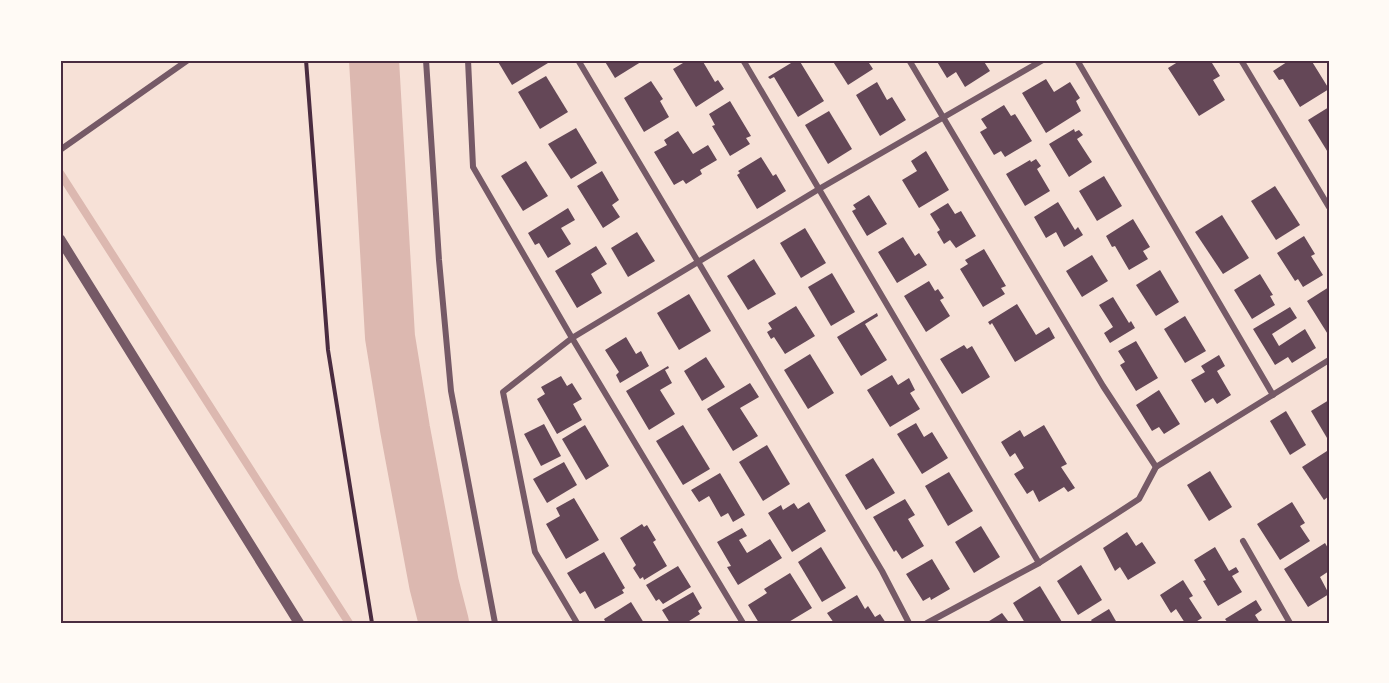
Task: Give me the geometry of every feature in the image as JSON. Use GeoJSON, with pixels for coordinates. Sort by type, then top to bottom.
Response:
{"type":"FeatureCollection","features":[{"type":"Feature","properties":{"kind":"street"},"geometry":{"type":"LineString","coordinates":[[60,150],[188,60]]}},
{"type":"Feature","properties":{"kind":"street"},"geometry":{"type":"LineString","coordinates":[[426,60],[439,260],[451,391],[495,623]]}},
{"type":"Feature","properties":{"kind":"street"},"geometry":{"type":"LineString","coordinates":[[468,60],[473,167],[572,338],[743,623]]}},
{"type":"Feature","properties":{"kind":"street"},"geometry":{"type":"LineString","coordinates":[[578,60],[882,571],[909,623]]}},
{"type":"Feature","properties":{"kind":"street"},"geometry":{"type":"LineString","coordinates":[[743,60],[1039,563]]}},
{"type":"Feature","properties":{"kind":"street"},"geometry":{"type":"LineString","coordinates":[[909,60],[1103,386],[1155,467]]}},
{"type":"Feature","properties":{"kind":"street"},"geometry":{"type":"LineString","coordinates":[[578,623],[535,552],[502,392],[572,338],[697,261],[1043,60]]}},
{"type":"Feature","properties":{"kind":"street"},"geometry":{"type":"LineString","coordinates":[[1077,60],[1273,395]]}},
{"type":"Feature","properties":{"kind":"street"},"geometry":{"type":"LineString","coordinates":[[1241,60],[1329,207]]}},
{"type":"Feature","properties":{"kind":"street"},"geometry":{"type":"LineString","coordinates":[[60,239],[298,623]]}},
{"type":"Feature","properties":{"kind":"street"},"geometry":{"type":"LineString","coordinates":[[927,623],[1039,563],[1139,499],[1155,467],[1329,360]]}},
{"type":"Feature","properties":{"kind":"street"},"geometry":{"type":"LineString","coordinates":[[1243,541],[1290,623]]}},
{"type":"Feature","properties":{"kind":"path"},"geometry":{"type":"LineString","coordinates":[[306,60],[328,350],[372,623]]}},
{"type":"Feature","properties":{"kind":"building"},"geometry":{"type":"Polygon","coordinates":[[[497,60],[546,60],[548,63],[512,85],[497,60]]]}},
{"type":"Feature","properties":{"kind":"building"},"geometry":{"type":"Polygon","coordinates":[[[604,60],[644,60],[615,78],[604,60]]]}},
{"type":"Feature","properties":{"kind":"building"},"geometry":{"type":"Polygon","coordinates":[[[688,60],[702,60],[715,82],[718,80],[724,89],[696,107],[673,69],[688,60]]]}},
{"type":"Feature","properties":{"kind":"building"},"geometry":{"type":"Polygon","coordinates":[[[799,60],[824,101],[798,117],[774,77],[770,79],[768,77],[799,60]]]}},
{"type":"Feature","properties":{"kind":"building"},"geometry":{"type":"Polygon","coordinates":[[[832,60],[867,60],[873,69],[848,85],[832,60]]]}},
{"type":"Feature","properties":{"kind":"building"},"geometry":{"type":"Polygon","coordinates":[[[936,60],[983,60],[990,71],[965,87],[956,72],[947,78],[936,60]]]}},
{"type":"Feature","properties":{"kind":"building"},"geometry":{"type":"Polygon","coordinates":[[[1181,60],[1216,60],[1212,63],[1220,76],[1213,80],[1225,100],[1199,116],[1168,68],[1181,60]]]}},
{"type":"Feature","properties":{"kind":"building"},"geometry":{"type":"Polygon","coordinates":[[[1290,60],[1311,60],[1329,89],[1300,107],[1283,79],[1279,80],[1273,71],[1290,60]]]}},
{"type":"Feature","properties":{"kind":"building"},"geometry":{"type":"Polygon","coordinates":[[[546,76],[568,112],[540,129],[518,92],[546,76]]]}},
{"type":"Feature","properties":{"kind":"building"},"geometry":{"type":"Polygon","coordinates":[[[1046,79],[1054,92],[1070,82],[1080,98],[1076,101],[1081,111],[1046,133],[1022,93],[1046,79]]]}},
{"type":"Feature","properties":{"kind":"building"},"geometry":{"type":"Polygon","coordinates":[[[651,81],[663,99],[660,101],[669,117],[644,132],[624,98],[651,81]]]}},
{"type":"Feature","properties":{"kind":"building"},"geometry":{"type":"Polygon","coordinates":[[[877,82],[887,100],[892,97],[906,120],[880,136],[856,95],[877,82]]]}},
{"type":"Feature","properties":{"kind":"building"},"geometry":{"type":"Polygon","coordinates":[[[730,101],[751,136],[746,138],[750,144],[730,156],[712,126],[715,125],[709,114],[730,101]]]}},
{"type":"Feature","properties":{"kind":"building"},"geometry":{"type":"Polygon","coordinates":[[[1004,105],[1011,116],[1015,114],[1032,141],[1005,157],[1001,151],[994,155],[980,132],[987,128],[981,119],[1004,105]]]}},
{"type":"Feature","properties":{"kind":"building"},"geometry":{"type":"Polygon","coordinates":[[[1329,107],[1329,154],[1308,120],[1329,107]]]}},
{"type":"Feature","properties":{"kind":"building"},"geometry":{"type":"Polygon","coordinates":[[[829,111],[852,149],[828,164],[805,125],[829,111]]]}},
{"type":"Feature","properties":{"kind":"building"},"geometry":{"type":"Polygon","coordinates":[[[576,128],[597,163],[571,179],[548,144],[576,128]]]}},
{"type":"Feature","properties":{"kind":"building"},"geometry":{"type":"Polygon","coordinates":[[[1074,129],[1075,132],[1079,130],[1083,135],[1077,139],[1092,162],[1069,177],[1049,144],[1074,129]]]}},
{"type":"Feature","properties":{"kind":"building"},"geometry":{"type":"Polygon","coordinates":[[[678,131],[693,154],[708,145],[717,160],[700,170],[702,174],[686,184],[683,180],[674,185],[654,152],[667,145],[664,140],[678,131]]]}},
{"type":"Feature","properties":{"kind":"building"},"geometry":{"type":"Polygon","coordinates":[[[926,151],[949,190],[919,208],[902,180],[917,171],[911,161],[926,151]]]}},
{"type":"Feature","properties":{"kind":"building"},"geometry":{"type":"Polygon","coordinates":[[[761,157],[773,176],[776,174],[786,191],[757,209],[737,175],[740,173],[738,171],[761,157]]]}},
{"type":"Feature","properties":{"kind":"building"},"geometry":{"type":"Polygon","coordinates":[[[1036,159],[1041,166],[1037,169],[1050,191],[1025,206],[1006,174],[1036,159]]]}},
{"type":"Feature","properties":{"kind":"building"},"geometry":{"type":"Polygon","coordinates":[[[526,161],[548,196],[523,211],[501,176],[526,161]]]}},
{"type":"Feature","properties":{"kind":"building"},"geometry":{"type":"Polygon","coordinates":[[[602,171],[619,200],[612,205],[620,217],[603,228],[577,186],[602,171]]]}},
{"type":"Feature","properties":{"kind":"building"},"geometry":{"type":"Polygon","coordinates":[[[1104,176],[1122,206],[1097,221],[1079,191],[1104,176]]]}},
{"type":"Feature","properties":{"kind":"building"},"geometry":{"type":"Polygon","coordinates":[[[1275,186],[1300,225],[1276,240],[1251,201],[1275,186]]]}},
{"type":"Feature","properties":{"kind":"building"},"geometry":{"type":"Polygon","coordinates":[[[869,195],[887,224],[867,236],[852,211],[856,209],[853,205],[869,195]]]}},
{"type":"Feature","properties":{"kind":"building"},"geometry":{"type":"Polygon","coordinates":[[[1058,202],[1075,230],[1078,227],[1083,235],[1064,247],[1056,232],[1046,238],[1034,217],[1058,202]]]}},
{"type":"Feature","properties":{"kind":"building"},"geometry":{"type":"Polygon","coordinates":[[[948,203],[955,214],[961,211],[976,236],[956,248],[950,240],[944,244],[937,232],[940,230],[930,214],[948,203]]]}},
{"type":"Feature","properties":{"kind":"building"},"geometry":{"type":"Polygon","coordinates":[[[568,208],[575,220],[561,228],[571,244],[548,258],[539,243],[535,245],[528,233],[568,208]]]}},
{"type":"Feature","properties":{"kind":"building"},"geometry":{"type":"Polygon","coordinates":[[[1222,215],[1249,258],[1223,274],[1195,232],[1222,215]]]}},
{"type":"Feature","properties":{"kind":"building"},"geometry":{"type":"Polygon","coordinates":[[[1133,219],[1150,247],[1143,251],[1148,259],[1129,270],[1115,246],[1112,247],[1106,236],[1133,219]]]}},
{"type":"Feature","properties":{"kind":"building"},"geometry":{"type":"Polygon","coordinates":[[[805,228],[826,263],[801,278],[780,243],[805,228]]]}},
{"type":"Feature","properties":{"kind":"building"},"geometry":{"type":"Polygon","coordinates":[[[637,232],[655,261],[628,277],[611,248],[637,232]]]}},
{"type":"Feature","properties":{"kind":"building"},"geometry":{"type":"Polygon","coordinates":[[[1304,236],[1315,254],[1311,256],[1323,275],[1303,287],[1298,279],[1295,281],[1277,253],[1304,236]]]}},
{"type":"Feature","properties":{"kind":"building"},"geometry":{"type":"Polygon","coordinates":[[[903,237],[915,256],[919,253],[927,265],[897,283],[878,252],[903,237]]]}},
{"type":"Feature","properties":{"kind":"building"},"geometry":{"type":"Polygon","coordinates":[[[596,246],[607,264],[591,274],[602,293],[577,308],[555,271],[596,246]]]}},
{"type":"Feature","properties":{"kind":"building"},"geometry":{"type":"Polygon","coordinates":[[[984,249],[1006,286],[1001,288],[1005,294],[983,307],[960,269],[968,264],[965,260],[984,249]]]}},
{"type":"Feature","properties":{"kind":"building"},"geometry":{"type":"Polygon","coordinates":[[[1092,255],[1108,281],[1082,297],[1066,271],[1092,255]]]}},
{"type":"Feature","properties":{"kind":"building"},"geometry":{"type":"Polygon","coordinates":[[[754,259],[776,294],[748,310],[727,276],[754,259]]]}},
{"type":"Feature","properties":{"kind":"building"},"geometry":{"type":"Polygon","coordinates":[[[1160,270],[1179,302],[1156,316],[1136,285],[1160,270]]]}},
{"type":"Feature","properties":{"kind":"building"},"geometry":{"type":"Polygon","coordinates":[[[832,273],[855,312],[831,326],[808,287],[832,273]]]}},
{"type":"Feature","properties":{"kind":"building"},"geometry":{"type":"Polygon","coordinates":[[[1260,274],[1273,295],[1270,296],[1275,305],[1252,319],[1234,290],[1260,274]]]}},
{"type":"Feature","properties":{"kind":"building"},"geometry":{"type":"Polygon","coordinates":[[[929,281],[935,291],[938,289],[944,298],[940,300],[950,316],[926,332],[904,296],[929,281]]]}},
{"type":"Feature","properties":{"kind":"building"},"geometry":{"type":"Polygon","coordinates":[[[1329,287],[1329,336],[1307,301],[1329,287]]]}},
{"type":"Feature","properties":{"kind":"building"},"geometry":{"type":"Polygon","coordinates":[[[689,294],[711,331],[679,350],[657,313],[689,294]]]}},
{"type":"Feature","properties":{"kind":"building"},"geometry":{"type":"Polygon","coordinates":[[[1113,297],[1129,323],[1131,321],[1135,328],[1110,343],[1104,333],[1113,327],[1099,305],[1113,297]]]}},
{"type":"Feature","properties":{"kind":"building"},"geometry":{"type":"Polygon","coordinates":[[[1017,304],[1036,335],[1049,327],[1055,338],[1015,362],[992,323],[990,325],[988,322],[1017,304]]]}},
{"type":"Feature","properties":{"kind":"building"},"geometry":{"type":"Polygon","coordinates":[[[796,306],[815,336],[785,354],[774,337],[771,339],[767,332],[772,329],[768,323],[796,306]]]}},
{"type":"Feature","properties":{"kind":"building"},"geometry":{"type":"Polygon","coordinates":[[[1290,307],[1297,318],[1272,334],[1279,346],[1305,329],[1316,348],[1292,363],[1288,357],[1275,365],[1253,329],[1290,307]]]}},
{"type":"Feature","properties":{"kind":"building"},"geometry":{"type":"Polygon","coordinates":[[[877,313],[878,316],[865,324],[887,360],[861,376],[837,337],[877,313]]]}},
{"type":"Feature","properties":{"kind":"building"},"geometry":{"type":"Polygon","coordinates":[[[1185,316],[1206,351],[1185,363],[1164,329],[1185,316]]]}},
{"type":"Feature","properties":{"kind":"building"},"geometry":{"type":"Polygon","coordinates":[[[626,337],[636,354],[641,351],[649,366],[620,383],[616,375],[619,372],[605,350],[626,337]]]}},
{"type":"Feature","properties":{"kind":"building"},"geometry":{"type":"Polygon","coordinates":[[[1136,341],[1158,378],[1136,391],[1120,365],[1125,362],[1118,351],[1136,341]]]}},
{"type":"Feature","properties":{"kind":"building"},"geometry":{"type":"Polygon","coordinates":[[[964,345],[967,349],[972,346],[990,377],[962,394],[940,359],[964,345]]]}},
{"type":"Feature","properties":{"kind":"building"},"geometry":{"type":"Polygon","coordinates":[[[810,354],[834,393],[808,409],[784,370],[810,354]]]}},
{"type":"Feature","properties":{"kind":"building"},"geometry":{"type":"Polygon","coordinates":[[[1219,355],[1225,366],[1217,371],[1231,395],[1217,404],[1213,398],[1205,403],[1191,380],[1205,372],[1201,366],[1219,355]]]}},
{"type":"Feature","properties":{"kind":"building"},"geometry":{"type":"Polygon","coordinates":[[[706,357],[725,387],[702,401],[684,371],[706,357]]]}},
{"type":"Feature","properties":{"kind":"building"},"geometry":{"type":"Polygon","coordinates":[[[668,366],[669,368],[665,370],[672,383],[660,390],[675,414],[649,430],[626,391],[668,366]]]}},
{"type":"Feature","properties":{"kind":"building"},"geometry":{"type":"Polygon","coordinates":[[[892,375],[898,385],[909,378],[915,390],[910,393],[920,409],[890,427],[867,390],[892,375]]]}},
{"type":"Feature","properties":{"kind":"building"},"geometry":{"type":"Polygon","coordinates":[[[561,376],[567,386],[572,383],[582,399],[573,404],[582,420],[557,434],[537,399],[545,394],[541,387],[561,376]]]}},
{"type":"Feature","properties":{"kind":"building"},"geometry":{"type":"Polygon","coordinates":[[[750,383],[759,397],[740,408],[758,436],[733,451],[707,409],[750,383]]]}},
{"type":"Feature","properties":{"kind":"building"},"geometry":{"type":"Polygon","coordinates":[[[1159,390],[1180,424],[1164,434],[1159,427],[1152,431],[1136,405],[1159,390]]]}},
{"type":"Feature","properties":{"kind":"building"},"geometry":{"type":"Polygon","coordinates":[[[1329,400],[1329,437],[1327,438],[1311,411],[1329,400]]]}},
{"type":"Feature","properties":{"kind":"building"},"geometry":{"type":"Polygon","coordinates":[[[1286,411],[1306,445],[1290,455],[1270,421],[1286,411]]]}},
{"type":"Feature","properties":{"kind":"building"},"geometry":{"type":"Polygon","coordinates":[[[916,423],[924,437],[932,432],[948,458],[922,474],[897,434],[916,423]]]}},
{"type":"Feature","properties":{"kind":"building"},"geometry":{"type":"Polygon","coordinates":[[[544,424],[561,456],[541,466],[524,434],[544,424]]]}},
{"type":"Feature","properties":{"kind":"building"},"geometry":{"type":"Polygon","coordinates":[[[585,425],[609,466],[586,480],[562,439],[585,425]]]}},
{"type":"Feature","properties":{"kind":"building"},"geometry":{"type":"Polygon","coordinates":[[[683,425],[710,469],[683,485],[656,441],[683,425]]]}},
{"type":"Feature","properties":{"kind":"building"},"geometry":{"type":"Polygon","coordinates":[[[1044,425],[1067,464],[1061,467],[1075,488],[1068,492],[1064,487],[1039,502],[1033,490],[1027,494],[1014,474],[1024,468],[1015,453],[1010,457],[1001,442],[1020,430],[1024,437],[1044,425]]]}},
{"type":"Feature","properties":{"kind":"building"},"geometry":{"type":"Polygon","coordinates":[[[767,445],[790,484],[763,501],[739,462],[767,445]]]}},
{"type":"Feature","properties":{"kind":"building"},"geometry":{"type":"Polygon","coordinates":[[[1327,451],[1329,454],[1329,496],[1324,500],[1302,467],[1327,451]]]}},
{"type":"Feature","properties":{"kind":"building"},"geometry":{"type":"Polygon","coordinates":[[[873,458],[895,493],[866,510],[845,475],[873,458]]]}},
{"type":"Feature","properties":{"kind":"building"},"geometry":{"type":"Polygon","coordinates":[[[564,462],[577,485],[547,503],[533,479],[564,462]]]}},
{"type":"Feature","properties":{"kind":"building"},"geometry":{"type":"Polygon","coordinates":[[[1210,471],[1232,507],[1209,521],[1187,485],[1210,471]]]}},
{"type":"Feature","properties":{"kind":"building"},"geometry":{"type":"Polygon","coordinates":[[[949,472],[973,511],[948,526],[925,486],[949,472]]]}},
{"type":"Feature","properties":{"kind":"building"},"geometry":{"type":"Polygon","coordinates":[[[720,473],[745,515],[733,522],[728,513],[721,517],[709,496],[699,502],[691,490],[720,473]]]}},
{"type":"Feature","properties":{"kind":"building"},"geometry":{"type":"Polygon","coordinates":[[[574,498],[599,540],[566,559],[546,524],[560,516],[556,508],[574,498]]]}},
{"type":"Feature","properties":{"kind":"building"},"geometry":{"type":"Polygon","coordinates":[[[905,499],[915,515],[908,519],[924,546],[902,559],[896,550],[894,552],[873,517],[905,499]]]}},
{"type":"Feature","properties":{"kind":"building"},"geometry":{"type":"Polygon","coordinates":[[[809,502],[826,531],[792,552],[768,513],[781,505],[783,510],[794,503],[798,509],[809,502]]]}},
{"type":"Feature","properties":{"kind":"building"},"geometry":{"type":"Polygon","coordinates":[[[1292,502],[1305,523],[1300,526],[1310,541],[1280,560],[1257,524],[1292,502]]]}},
{"type":"Feature","properties":{"kind":"building"},"geometry":{"type":"Polygon","coordinates":[[[642,524],[644,527],[647,525],[656,540],[653,542],[667,566],[644,580],[643,577],[640,579],[633,568],[636,565],[620,538],[642,524]]]}},
{"type":"Feature","properties":{"kind":"building"},"geometry":{"type":"Polygon","coordinates":[[[981,526],[1000,557],[974,573],[955,542],[981,526]]]}},
{"type":"Feature","properties":{"kind":"building"},"geometry":{"type":"Polygon","coordinates":[[[742,528],[747,536],[739,540],[747,553],[770,539],[782,558],[738,585],[727,567],[731,566],[717,542],[742,528]]]}},
{"type":"Feature","properties":{"kind":"building"},"geometry":{"type":"Polygon","coordinates":[[[1127,532],[1136,546],[1142,542],[1156,563],[1128,580],[1120,567],[1115,571],[1103,548],[1127,532]]]}},
{"type":"Feature","properties":{"kind":"building"},"geometry":{"type":"Polygon","coordinates":[[[1325,543],[1329,550],[1329,571],[1320,577],[1329,594],[1308,607],[1284,569],[1325,543]]]}},
{"type":"Feature","properties":{"kind":"building"},"geometry":{"type":"Polygon","coordinates":[[[821,547],[846,588],[822,602],[798,562],[821,547]]]}},
{"type":"Feature","properties":{"kind":"building"},"geometry":{"type":"Polygon","coordinates":[[[1215,547],[1229,571],[1236,567],[1239,572],[1232,576],[1242,592],[1218,606],[1194,560],[1215,547]]]}},
{"type":"Feature","properties":{"kind":"building"},"geometry":{"type":"Polygon","coordinates":[[[604,552],[625,588],[622,590],[624,593],[595,609],[585,591],[580,594],[567,573],[604,552]]]}},
{"type":"Feature","properties":{"kind":"building"},"geometry":{"type":"Polygon","coordinates":[[[932,559],[950,589],[931,600],[930,597],[923,601],[906,574],[932,559]]]}},
{"type":"Feature","properties":{"kind":"building"},"geometry":{"type":"Polygon","coordinates":[[[1081,565],[1102,600],[1078,615],[1057,581],[1081,565]]]}},
{"type":"Feature","properties":{"kind":"building"},"geometry":{"type":"Polygon","coordinates":[[[678,566],[691,587],[663,604],[659,599],[656,601],[646,585],[678,566]]]}},
{"type":"Feature","properties":{"kind":"building"},"geometry":{"type":"Polygon","coordinates":[[[790,573],[812,608],[787,623],[759,623],[748,605],[767,593],[764,589],[790,573]]]}},
{"type":"Feature","properties":{"kind":"building"},"geometry":{"type":"Polygon","coordinates":[[[1183,580],[1193,596],[1189,598],[1202,618],[1194,623],[1185,623],[1176,609],[1171,613],[1160,595],[1183,580]]]}},
{"type":"Feature","properties":{"kind":"building"},"geometry":{"type":"Polygon","coordinates":[[[1040,586],[1062,622],[1025,623],[1013,603],[1040,586]]]}},
{"type":"Feature","properties":{"kind":"building"},"geometry":{"type":"Polygon","coordinates":[[[693,592],[702,608],[698,611],[700,614],[686,623],[670,623],[662,610],[693,592]]]}},
{"type":"Feature","properties":{"kind":"building"},"geometry":{"type":"Polygon","coordinates":[[[857,595],[865,609],[868,606],[875,617],[880,614],[886,623],[834,623],[827,613],[857,595]]]}},
{"type":"Feature","properties":{"kind":"building"},"geometry":{"type":"Polygon","coordinates":[[[1256,600],[1262,610],[1255,615],[1260,623],[1228,623],[1225,619],[1256,600]]]}},
{"type":"Feature","properties":{"kind":"building"},"geometry":{"type":"Polygon","coordinates":[[[631,602],[644,623],[606,623],[604,619],[631,602]]]}},
{"type":"Feature","properties":{"kind":"building"},"geometry":{"type":"Polygon","coordinates":[[[1109,609],[1117,623],[1093,623],[1091,620],[1109,609]]]}},
{"type":"Feature","properties":{"kind":"building"},"geometry":{"type":"Polygon","coordinates":[[[1002,613],[1008,621],[986,623],[1002,613]]]}},
{"type":"Feature","properties":{"kind":"waterway"},"geometry":{"type":"LineString","coordinates":[[374,60],[390,337],[434,584],[444,623]]}},
{"type":"Feature","properties":{"kind":"waterway"},"geometry":{"type":"LineString","coordinates":[[60,173],[349,623]]}}]}
